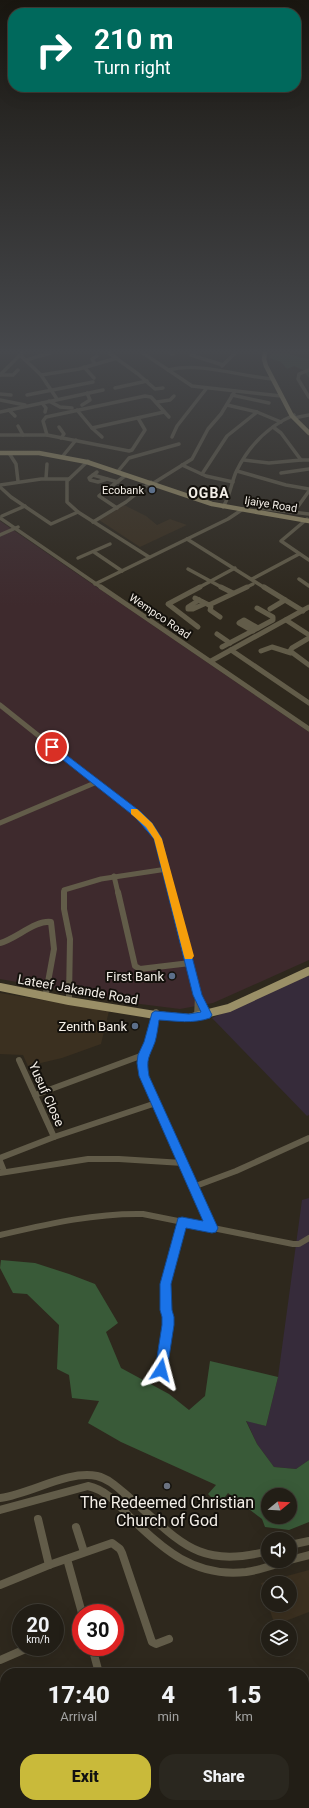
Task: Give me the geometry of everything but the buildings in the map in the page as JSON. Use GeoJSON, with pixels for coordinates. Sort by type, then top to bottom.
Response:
{"type":"FeatureCollection","features":[{"type":"Feature","properties":{"kind":"main road","name":"Ijaiye Road"},"geometry":{"type":"LineString","coordinates":[[0,453],[37,452],[62,456],[118,470],[194,499],[243,510],[308,519]]}},
{"type":"Feature","properties":{"kind":"main road","name":"Ijaiye Road"},"geometry":{"type":"LineString","coordinates":[[0,453],[39,453],[62,456]]}},
{"type":"Feature","properties":{"kind":"main road","name":"Ijaiye Road"},"geometry":{"type":"LineString","coordinates":[[87,462],[152,483]]}},
{"type":"Feature","properties":{"kind":"main road","name":"Ijaiye Road"},"geometry":{"type":"LineString","coordinates":[[243,510],[308,519]]}},
{"type":"Feature","properties":{"kind":"main road","name":"Lateef Jakande Road"},"geometry":{"type":"LineString","coordinates":[[206,1013],[309,966]]}},
{"type":"Feature","properties":{"kind":"main road","name":"Lateef Jakande Road"},"geometry":{"type":"LineString","coordinates":[[0,984],[155,1013],[170,1018],[197,1015],[229,1008],[309,971]]}},
{"type":"Feature","properties":{"kind":"main road","name":"Lateef Jakande Road"},"geometry":{"type":"LineString","coordinates":[[0,987],[69,1001],[155,1013]]}},
{"type":"Feature","properties":{"kind":"street"},"geometry":{"type":"LineString","coordinates":[[61,438],[131,451],[140,437]]}},
{"type":"Feature","properties":{"kind":"street"},"geometry":{"type":"LineString","coordinates":[[93,522],[182,465],[194,455],[203,437]]}},
{"type":"Feature","properties":{"kind":"street"},"geometry":{"type":"LineString","coordinates":[[202,474],[210,464],[226,437]]}},
{"type":"Feature","properties":{"kind":"street"},"geometry":{"type":"LineString","coordinates":[[224,506],[231,493],[237,471],[254,443],[261,437]]}},
{"type":"Feature","properties":{"kind":"street"},"geometry":{"type":"LineString","coordinates":[[284,437],[300,460]]}},
{"type":"Feature","properties":{"kind":"street"},"geometry":{"type":"LineString","coordinates":[[62,456],[76,440]]}},
{"type":"Feature","properties":{"kind":"street"},"geometry":{"type":"LineString","coordinates":[[118,470],[128,459],[179,444]]}},
{"type":"Feature","properties":{"kind":"street"},"geometry":{"type":"LineString","coordinates":[[9,453],[16,464],[18,481]]}},
{"type":"Feature","properties":{"kind":"street"},"geometry":{"type":"LineString","coordinates":[[244,460],[269,463],[309,460]]}},
{"type":"Feature","properties":{"kind":"street"},"geometry":{"type":"LineString","coordinates":[[87,462],[67,482],[66,498],[70,506],[149,557]]}},
{"type":"Feature","properties":{"kind":"street"},"geometry":{"type":"LineString","coordinates":[[46,478],[47,464]]}},
{"type":"Feature","properties":{"kind":"street"},"geometry":{"type":"LineString","coordinates":[[182,465],[221,481],[233,482]]}},
{"type":"Feature","properties":{"kind":"street"},"geometry":{"type":"LineString","coordinates":[[280,473],[309,469]]}},
{"type":"Feature","properties":{"kind":"street"},"geometry":{"type":"LineString","coordinates":[[237,471],[309,490],[294,512]]}},
{"type":"Feature","properties":{"kind":"street"},"geometry":{"type":"LineString","coordinates":[[95,473],[89,478],[94,482],[102,482],[107,479],[118,482]]}},
{"type":"Feature","properties":{"kind":"street"},"geometry":{"type":"LineString","coordinates":[[117,508],[99,496],[126,475]]}},
{"type":"Feature","properties":{"kind":"street"},"geometry":{"type":"LineString","coordinates":[[69,479],[46,478],[18,481],[0,486],[11,497],[51,524],[78,512]]}},
{"type":"Feature","properties":{"kind":"street"},"geometry":{"type":"LineString","coordinates":[[1,516],[25,506]]}},
{"type":"Feature","properties":{"kind":"street"},"geometry":{"type":"LineString","coordinates":[[256,511],[259,508],[294,512],[308,519],[281,541],[309,560]]}},
{"type":"Feature","properties":{"kind":"street"},"geometry":{"type":"LineString","coordinates":[[96,583],[243,510]]}},
{"type":"Feature","properties":{"kind":"street","name":"Wempco Road"},"geometry":{"type":"LineString","coordinates":[[1,516],[96,583],[309,724]]}},
{"type":"Feature","properties":{"kind":"street"},"geometry":{"type":"LineString","coordinates":[[0,534],[15,527]]}},
{"type":"Feature","properties":{"kind":"street"},"geometry":{"type":"LineString","coordinates":[[186,539],[303,611]]}},
{"type":"Feature","properties":{"kind":"street"},"geometry":{"type":"LineString","coordinates":[[78,558],[110,544]]}},
{"type":"Feature","properties":{"kind":"street"},"geometry":{"type":"LineString","coordinates":[[94,552],[122,570]]}},
{"type":"Feature","properties":{"kind":"street"},"geometry":{"type":"LineString","coordinates":[[220,617],[210,610],[211,607],[207,604],[197,599],[188,607],[188,609],[193,609],[207,604],[233,593],[299,554]]}},
{"type":"Feature","properties":{"kind":"street"},"geometry":{"type":"LineString","coordinates":[[188,568],[233,593]]}},
{"type":"Feature","properties":{"kind":"street"},"geometry":{"type":"LineString","coordinates":[[198,627],[168,604],[235,568]]}},
{"type":"Feature","properties":{"kind":"street"},"geometry":{"type":"LineString","coordinates":[[299,579],[309,586]]}},
{"type":"Feature","properties":{"kind":"street"},"geometry":{"type":"LineString","coordinates":[[270,609],[285,600]]}},
{"type":"Feature","properties":{"kind":"street"},"geometry":{"type":"LineString","coordinates":[[212,661],[309,607]]}},
{"type":"Feature","properties":{"kind":"street"},"geometry":{"type":"LineString","coordinates":[[222,646],[274,619],[257,608]]}},
{"type":"Feature","properties":{"kind":"street"},"geometry":{"type":"LineString","coordinates":[[286,620],[309,635]]}},
{"type":"Feature","properties":{"kind":"street"},"geometry":{"type":"LineString","coordinates":[[255,630],[261,634]]}},
{"type":"Feature","properties":{"kind":"street"},"geometry":{"type":"LineString","coordinates":[[217,634],[230,643]]}},
{"type":"Feature","properties":{"kind":"street"},"geometry":{"type":"LineString","coordinates":[[291,653],[292,648],[309,638]]}},
{"type":"Feature","properties":{"kind":"street"},"geometry":{"type":"LineString","coordinates":[[261,651],[272,647],[291,653],[309,665]]}},
{"type":"Feature","properties":{"kind":"street"},"geometry":{"type":"LineString","coordinates":[[231,650],[309,703]]}},
{"type":"Feature","properties":{"kind":"street","name":"Wempco Road"},"geometry":{"type":"LineString","coordinates":[[212,661],[309,729]]}},
{"type":"Feature","properties":{"kind":"street"},"geometry":{"type":"LineString","coordinates":[[302,698],[309,697]]}},
{"type":"Feature","properties":{"kind":"street"},"geometry":{"type":"LineString","coordinates":[[0,705],[138,814],[149,825],[158,839],[167,869],[198,995],[206,1013]]}},
{"type":"Feature","properties":{"kind":"street"},"geometry":{"type":"LineString","coordinates":[[0,824],[97,782]]}},
{"type":"Feature","properties":{"kind":"street"},"geometry":{"type":"LineString","coordinates":[[69,997],[70,939],[64,909],[64,890],[114,876],[167,869]]}},
{"type":"Feature","properties":{"kind":"street"},"geometry":{"type":"LineString","coordinates":[[114,876],[135,966],[140,969],[190,963]]}},
{"type":"Feature","properties":{"kind":"street"},"geometry":{"type":"LineString","coordinates":[[0,943],[44,922],[51,922],[54,938],[54,951],[46,993]]}},
{"type":"Feature","properties":{"kind":"street"},"geometry":{"type":"LineString","coordinates":[[197,1015],[198,995]]}},
{"type":"Feature","properties":{"kind":"street"},"geometry":{"type":"LineString","coordinates":[[155,1013],[150,1042],[143,1055],[142,1069],[212,1228]]}},
{"type":"Feature","properties":{"kind":"street"},"geometry":{"type":"LineString","coordinates":[[35,1095],[143,1055]]}},
{"type":"Feature","properties":{"kind":"street","name":"Yusuf Close"},"geometry":{"type":"LineString","coordinates":[[19,1060],[54,1137]]}},
{"type":"Feature","properties":{"kind":"street"},"geometry":{"type":"LineString","coordinates":[[0,1158],[54,1137],[156,1103]]}},
{"type":"Feature","properties":{"kind":"street"},"geometry":{"type":"LineString","coordinates":[[193,1187],[236,1171],[309,1138]]}},
{"type":"Feature","properties":{"kind":"street"},"geometry":{"type":"LineString","coordinates":[[0,1161],[2,1172],[88,1158],[183,1163]]}},
{"type":"Feature","properties":{"kind":"street"},"geometry":{"type":"LineString","coordinates":[[0,1235],[85,1216],[118,1212],[143,1214],[299,1244],[309,1238]]}},
{"type":"Feature","properties":{"kind":"street"},"geometry":{"type":"LineString","coordinates":[[161,1370],[168,1325],[165,1284],[182,1222]]}},
{"type":"Feature","properties":{"kind":"street"},"geometry":{"type":"LineString","coordinates":[[0,1498],[18,1495],[80,1476],[98,1476],[112,1482],[170,1536],[190,1549],[228,1558],[246,1557],[261,1553]]}},
{"type":"Feature","properties":{"kind":"street"},"geometry":{"type":"LineString","coordinates":[[52,1484],[55,1495]]}},
{"type":"Feature","properties":{"kind":"street"},"geometry":{"type":"LineString","coordinates":[[0,1510],[88,1486],[97,1488],[107,1494],[164,1548],[184,1561],[210,1569],[230,1572],[246,1572],[261,1568]]}},
{"type":"Feature","properties":{"kind":"street"},"geometry":{"type":"LineString","coordinates":[[38,1518],[49,1565]]}},
{"type":"Feature","properties":{"kind":"street"},"geometry":{"type":"LineString","coordinates":[[76,1527],[84,1552]]}},
{"type":"Feature","properties":{"kind":"street"},"geometry":{"type":"LineString","coordinates":[[297,1544],[309,1541]]}},
{"type":"Feature","properties":{"kind":"street"},"geometry":{"type":"LineString","coordinates":[[0,1585],[49,1565],[112,1543],[120,1549],[152,1642],[156,1644],[170,1639]]}},
{"type":"Feature","properties":{"kind":"street"},"geometry":{"type":"LineString","coordinates":[[297,1558],[309,1555]]}},
{"type":"Feature","properties":{"kind":"street"},"geometry":{"type":"LineString","coordinates":[[67,1559],[80,1604]]}},
{"type":"Feature","properties":{"kind":"street"},"geometry":{"type":"LineString","coordinates":[[0,1660],[12,1655]]}},
{"type":"Feature","properties":{"kind":"street"},"geometry":{"type":"LineString","coordinates":[[94,1656],[98,1668]]}},
{"type":"Feature","properties":{"kind":"shaded area"},"geometry":{"type":"Polygon","coordinates":[[[124,505],[146,516],[157,525],[170,519],[187,525],[140,547],[99,520],[124,505]]]}},
{"type":"Feature","properties":{"kind":"shaded area"},"geometry":{"type":"Polygon","coordinates":[[[0,521],[309,732],[309,960],[213,1003],[180,1009],[140,1004],[0,979],[0,521]]]}},
{"type":"Feature","properties":{"kind":"shaded area"},"geometry":{"type":"Polygon","coordinates":[[[309,975],[309,1115],[307,1116],[212,1018],[309,975]]]}},
{"type":"Feature","properties":{"kind":"shaded area"},"geometry":{"type":"Polygon","coordinates":[[[0,993],[109,1011],[101,1044],[62,1058],[28,1066],[23,1055],[0,1054],[0,993]]]}},
{"type":"Feature","properties":{"kind":"shaded area"},"geometry":{"type":"Polygon","coordinates":[[[309,1198],[309,1460],[296,1469],[274,1467],[257,1444],[246,1420],[266,1426],[278,1377],[302,1200],[309,1198]]]}},
{"type":"Feature","properties":{"kind":"shaded area"},"geometry":{"type":"Polygon","coordinates":[[[309,1570],[309,1612],[288,1620],[273,1620],[270,1612],[297,1612],[297,1576],[287,1576],[309,1570]]]}},
{"type":"Feature","properties":{"kind":"green space"},"geometry":{"type":"Polygon","coordinates":[[[1,1260],[35,1263],[95,1284],[118,1323],[106,1332],[121,1368],[169,1394],[189,1410],[205,1396],[210,1361],[278,1377],[266,1426],[246,1421],[257,1444],[274,1467],[296,1469],[309,1460],[309,1522],[289,1530],[265,1527],[264,1524],[297,1524],[297,1488],[261,1488],[261,1518],[228,1493],[219,1505],[208,1494],[216,1485],[121,1442],[88,1423],[99,1401],[72,1398],[69,1375],[57,1369],[59,1325],[27,1294],[13,1293],[0,1268],[1,1260]]]}},
{"type":"Feature","properties":{"kind":"slow traffic"},"geometry":{"type":"LineString","coordinates":[[134,812],[149,825],[158,839],[163,853],[189,956]]}},
{"type":"Feature","properties":{"kind":"place","name":"Ecobank"},"geometry":{"type":"Point","coordinates":[152,490]}},
{"type":"Feature","properties":{"kind":"place","name":"First Bank"},"geometry":{"type":"Point","coordinates":[172,976]}},
{"type":"Feature","properties":{"kind":"place","name":"Zenith Bank"},"geometry":{"type":"Point","coordinates":[135,1026]}},
{"type":"Feature","properties":{"kind":"place","name":"The Redeemed Christian Church of God"},"geometry":{"type":"Point","coordinates":[167,1486]}},
{"type":"Feature","properties":{"kind":"district","name":"OGBA"},"geometry":{"type":"Point","coordinates":[209,493]}},
{"type":"Feature","properties":{"kind":"route"},"geometry":{"type":"LineString","coordinates":[[52,747],[138,814],[154,831],[165,861],[198,995],[207,1015],[189,1018],[170,1018],[155,1015],[150,1042],[143,1055],[142,1069],[144,1076],[212,1228],[182,1222],[165,1284],[168,1325],[161,1370]]}}]}
